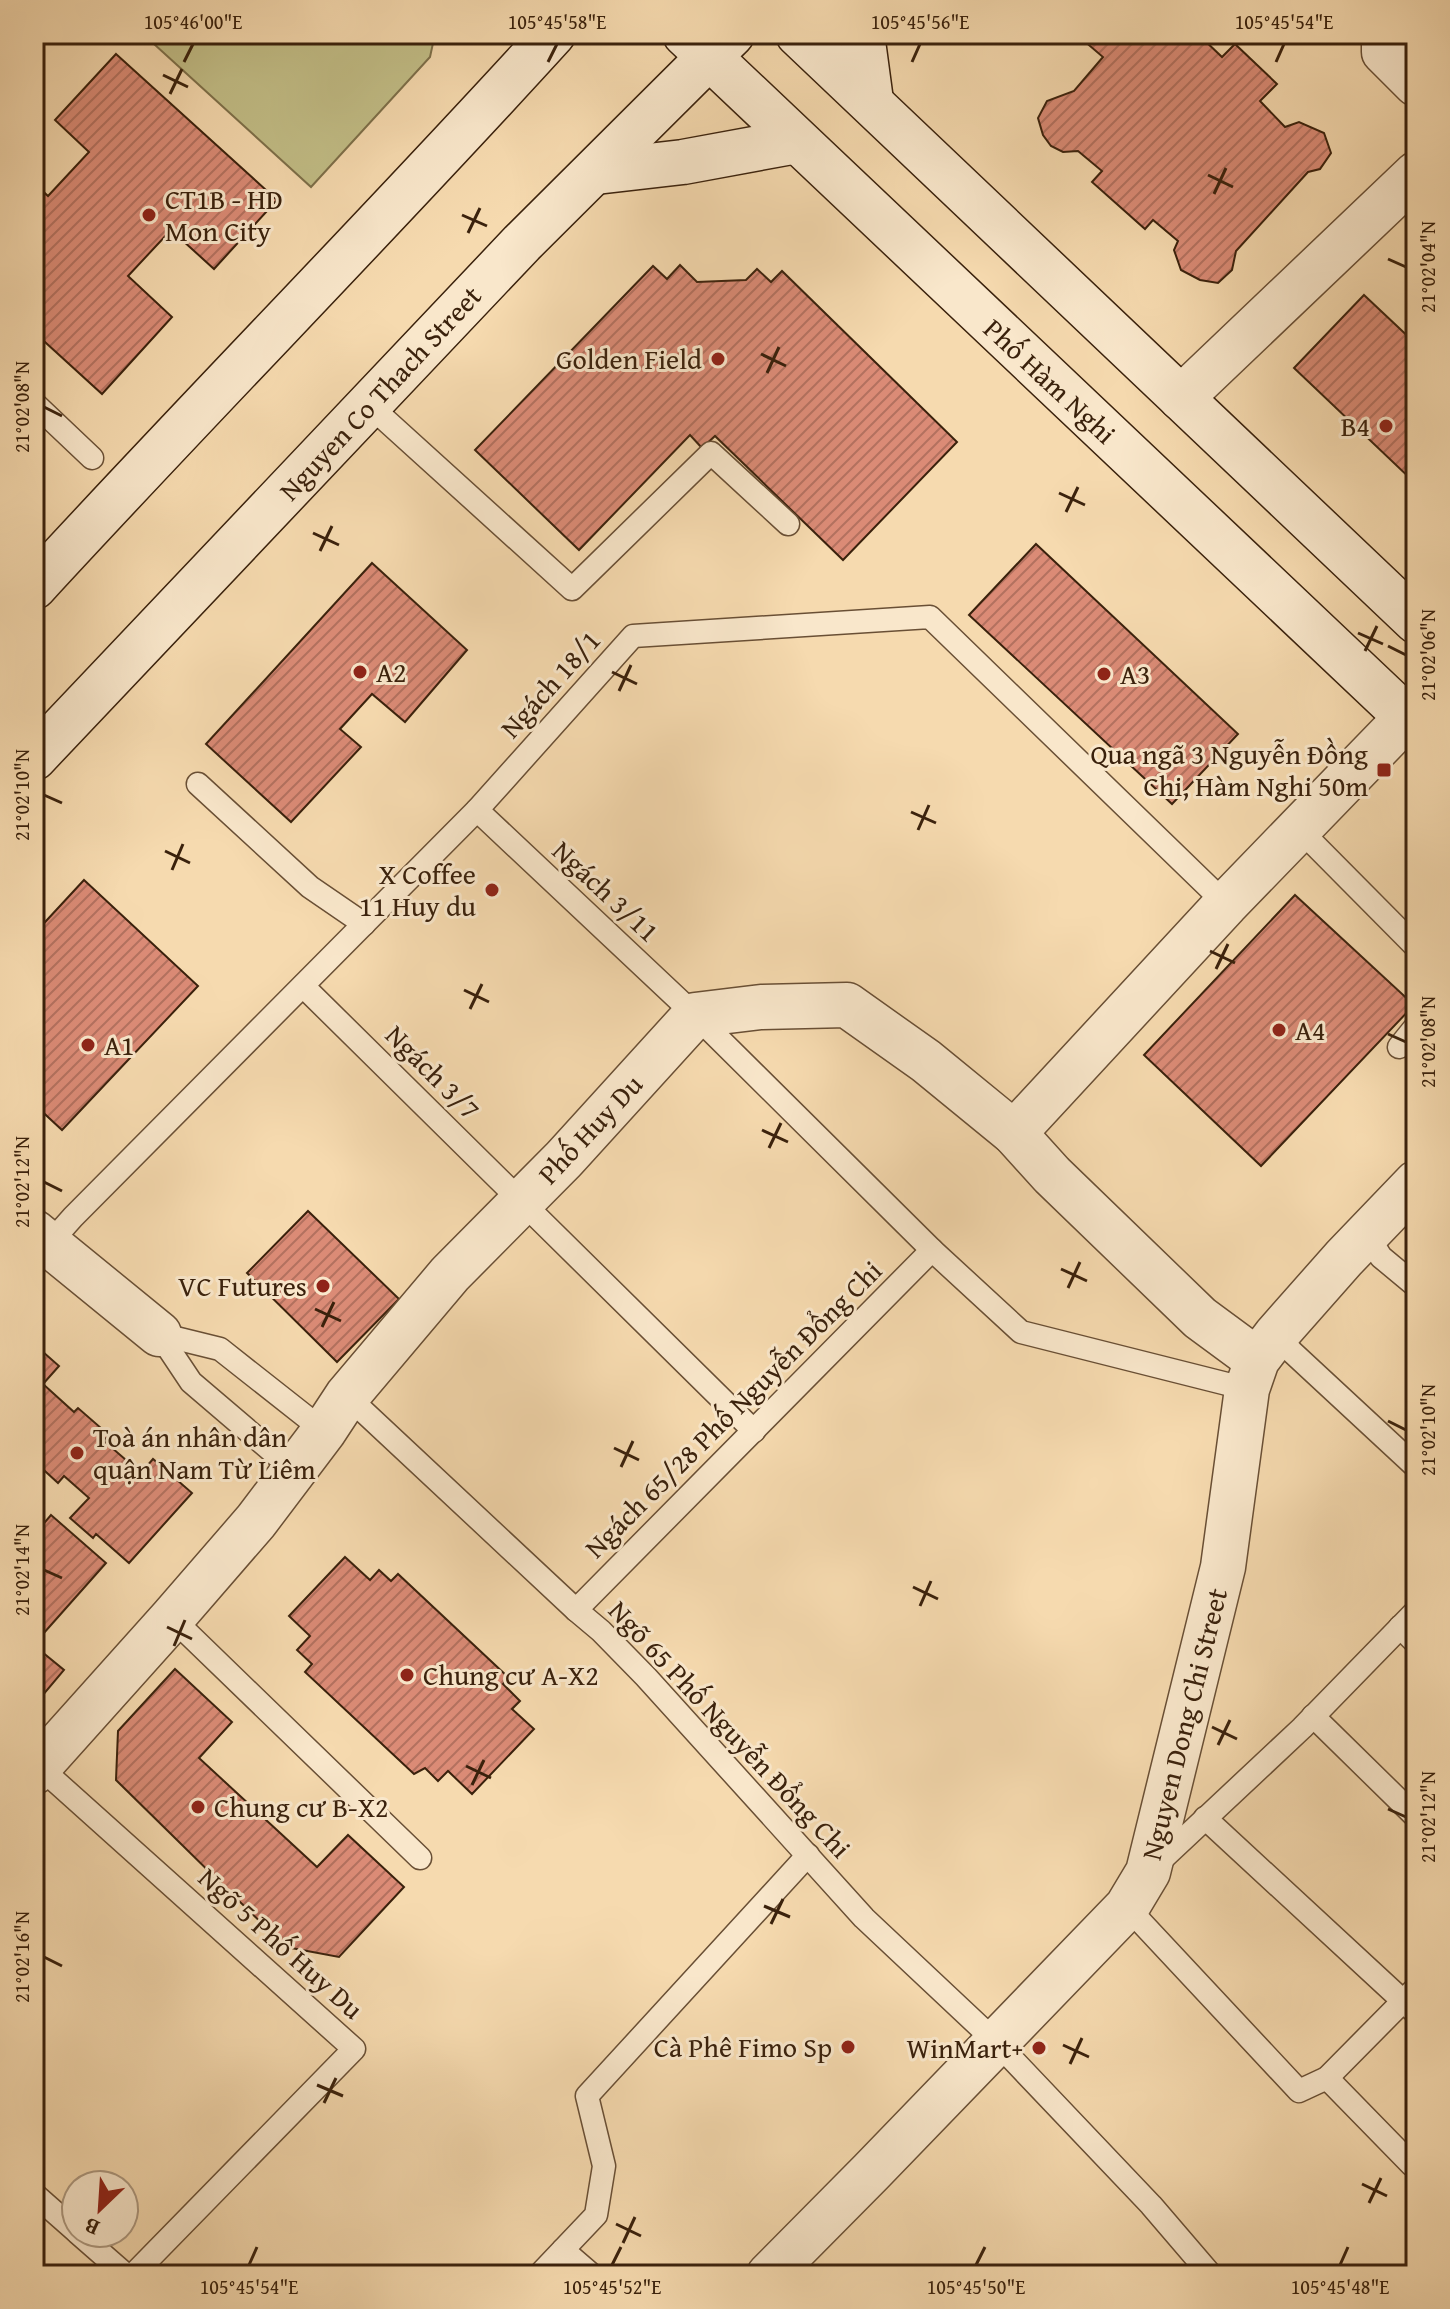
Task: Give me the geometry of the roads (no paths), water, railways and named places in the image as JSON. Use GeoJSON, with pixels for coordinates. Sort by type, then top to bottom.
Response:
{"type":"FeatureCollection","features":[{"type":"Feature","properties":{"kind":"street"},"geometry":{"type":"LineString","coordinates":[[503,88],[506,34]]}},
{"type":"Feature","properties":{"kind":"street"},"geometry":{"type":"LineString","coordinates":[[34,587],[425,174],[553,34]]}},
{"type":"Feature","properties":{"kind":"street"},"geometry":{"type":"LineString","coordinates":[[798,34],[1416,621]]}},
{"type":"Feature","properties":{"kind":"street"},"geometry":{"type":"LineString","coordinates":[[862,34],[871,101]]}},
{"type":"Feature","properties":{"kind":"street"},"geometry":{"type":"LineString","coordinates":[[1384,34],[1384,52],[1416,84]]}},
{"type":"Feature","properties":{"kind":"street","name":"Phố Hàm Nghi"},"geometry":{"type":"LineString","coordinates":[[709,42],[797,141],[1412,722]]}},
{"type":"Feature","properties":{"kind":"street","name":"Nguyen Co Thach Street"},"geometry":{"type":"LineString","coordinates":[[34,758],[522,243],[596,172],[709,42]]}},
{"type":"Feature","properties":{"kind":"street"},"geometry":{"type":"LineString","coordinates":[[596,172],[683,162],[797,141]]}},
{"type":"Feature","properties":{"kind":"street"},"geometry":{"type":"LineString","coordinates":[[1181,398],[1416,174]]}},
{"type":"Feature","properties":{"kind":"street"},"geometry":{"type":"LineString","coordinates":[[1014,1133],[1226,904],[1412,722]]}},
{"type":"Feature","properties":{"kind":"street"},"geometry":{"type":"LineString","coordinates":[[695,1015],[761,1007],[847,1005],[926,1061],[1014,1133],[1052,1175],[1200,1318],[1260,1361],[1344,1258],[1416,1183]]}},
{"type":"Feature","properties":{"kind":"street","name":"Phố Huy Du"},"geometry":{"type":"LineString","coordinates":[[36,1767],[256,1521],[335,1414],[450,1274],[564,1159],[695,1015]]}},
{"type":"Feature","properties":{"kind":"street"},"geometry":{"type":"LineString","coordinates":[[42,1238],[159,1334]]}},
{"type":"Feature","properties":{"kind":"street","name":"Nguyen Dong Chi Street"},"geometry":{"type":"LineString","coordinates":[[1137,1889],[1223,1567],[1260,1361]]}},
{"type":"Feature","properties":{"kind":"street"},"geometry":{"type":"LineString","coordinates":[[769,2275],[996,2042],[1137,1889]]}},
{"type":"Feature","properties":{"kind":"lane"},"geometry":{"type":"LineString","coordinates":[[34,403],[92,458]]}},
{"type":"Feature","properties":{"kind":"lane"},"geometry":{"type":"LineString","coordinates":[[369,405],[572,589],[711,453],[788,524]]}},
{"type":"Feature","properties":{"kind":"lane","name":"Ngách 18/1"},"geometry":{"type":"LineString","coordinates":[[42,1238],[73,1217],[477,810],[633,636],[930,617],[1226,904]]}},
{"type":"Feature","properties":{"kind":"lane"},"geometry":{"type":"LineString","coordinates":[[198,784],[310,887],[364,924]]}},
{"type":"Feature","properties":{"kind":"lane","name":"Ngách 3/11"},"geometry":{"type":"LineString","coordinates":[[477,810],[695,1015],[932,1250],[1021,1332],[1260,1361]]}},
{"type":"Feature","properties":{"kind":"lane"},"geometry":{"type":"LineString","coordinates":[[1300,830],[1416,947]]}},
{"type":"Feature","properties":{"kind":"lane","name":"Ngách 3/7"},"geometry":{"type":"LineString","coordinates":[[303,986],[754,1431]]}},
{"type":"Feature","properties":{"kind":"lane"},"geometry":{"type":"LineString","coordinates":[[1399,1047],[1416,1026]]}},
{"type":"Feature","properties":{"kind":"lane"},"geometry":{"type":"LineString","coordinates":[[1367,1235],[1381,1257],[1416,1286]]}},
{"type":"Feature","properties":{"kind":"lane","name":"Ngách 65/28 Phố Nguyễn Đổng Chi"},"geometry":{"type":"LineString","coordinates":[[576,1610],[932,1250]]}},
{"type":"Feature","properties":{"kind":"lane"},"geometry":{"type":"LineString","coordinates":[[159,1334],[191,1382],[294,1470]]}},
{"type":"Feature","properties":{"kind":"lane","name":"Ngõ 65 Phố Nguyễn Đổng Chi"},"geometry":{"type":"LineString","coordinates":[[159,1334],[220,1349],[335,1414],[601,1631],[864,1918],[996,2042],[1151,2205],[1211,2275]]}},
{"type":"Feature","properties":{"kind":"lane"},"geometry":{"type":"LineString","coordinates":[[1260,1361],[1292,1352],[1416,1467]]}},
{"type":"Feature","properties":{"kind":"lane"},"geometry":{"type":"LineString","coordinates":[[172,1618],[420,1858]]}},
{"type":"Feature","properties":{"kind":"lane"},"geometry":{"type":"LineString","coordinates":[[1205,1818],[1411,2001],[1327,2078],[1299,2091],[1137,1889],[1205,1818],[1411,1627]]}},
{"type":"Feature","properties":{"kind":"lane"},"geometry":{"type":"LineString","coordinates":[[1313,1716],[1416,1817]]}},
{"type":"Feature","properties":{"kind":"lane","name":"Ngõ 5 Phố Huy Du"},"geometry":{"type":"LineString","coordinates":[[36,1767],[354,2049],[133,2275]]}},
{"type":"Feature","properties":{"kind":"lane"},"geometry":{"type":"LineString","coordinates":[[539,2275],[596,2215],[604,2166],[587,2096],[808,1855]]}},
{"type":"Feature","properties":{"kind":"lane"},"geometry":{"type":"LineString","coordinates":[[1327,2078],[1412,2165]]}},
{"type":"Feature","properties":{"kind":"lane"},"geometry":{"type":"LineString","coordinates":[[34,2194],[60,2217]]}},
{"type":"Feature","properties":{"kind":"lane"},"geometry":{"type":"LineString","coordinates":[[96,2249],[126,2275]]}},
{"type":"Feature","properties":{"kind":"lane"},"geometry":{"type":"LineString","coordinates":[[563,2250],[592,2275]]}},
{"type":"Feature","properties":{"kind":"place","name":"CT1B - HD Mon City"},"geometry":{"type":"Point","coordinates":[149,215]}},
{"type":"Feature","properties":{"kind":"place","name":"Golden Field"},"geometry":{"type":"Point","coordinates":[718,359]}},
{"type":"Feature","properties":{"kind":"place","name":"B4"},"geometry":{"type":"Point","coordinates":[1386,426]}},
{"type":"Feature","properties":{"kind":"place","name":"A2"},"geometry":{"type":"Point","coordinates":[360,672]}},
{"type":"Feature","properties":{"kind":"place","name":"A3"},"geometry":{"type":"Point","coordinates":[1104,674]}},
{"type":"Feature","properties":{"kind":"place","name":"Qua ngã 3 Nguyễn Đồng Chi, Hàm Nghi 50m"},"geometry":{"type":"Point","coordinates":[1384,770]}},
{"type":"Feature","properties":{"kind":"place","name":"X Coffee 11 Huy du"},"geometry":{"type":"Point","coordinates":[492,890]}},
{"type":"Feature","properties":{"kind":"place","name":"A4"},"geometry":{"type":"Point","coordinates":[1279,1030]}},
{"type":"Feature","properties":{"kind":"place","name":"A1"},"geometry":{"type":"Point","coordinates":[88,1045]}},
{"type":"Feature","properties":{"kind":"place","name":"VC Futures"},"geometry":{"type":"Point","coordinates":[323,1286]}},
{"type":"Feature","properties":{"kind":"place","name":"Toà án nhân dân quận Nam Từ Liêm"},"geometry":{"type":"Point","coordinates":[77,1453]}},
{"type":"Feature","properties":{"kind":"place","name":"Chung cư A-X2"},"geometry":{"type":"Point","coordinates":[407,1675]}},
{"type":"Feature","properties":{"kind":"place","name":"Chung cư B-X2"},"geometry":{"type":"Point","coordinates":[198,1807]}},
{"type":"Feature","properties":{"kind":"place","name":"Cà Phê Fimo Sp"},"geometry":{"type":"Point","coordinates":[848,2047]}},
{"type":"Feature","properties":{"kind":"place","name":"WinMart+"},"geometry":{"type":"Point","coordinates":[1039,2048]}}]}
